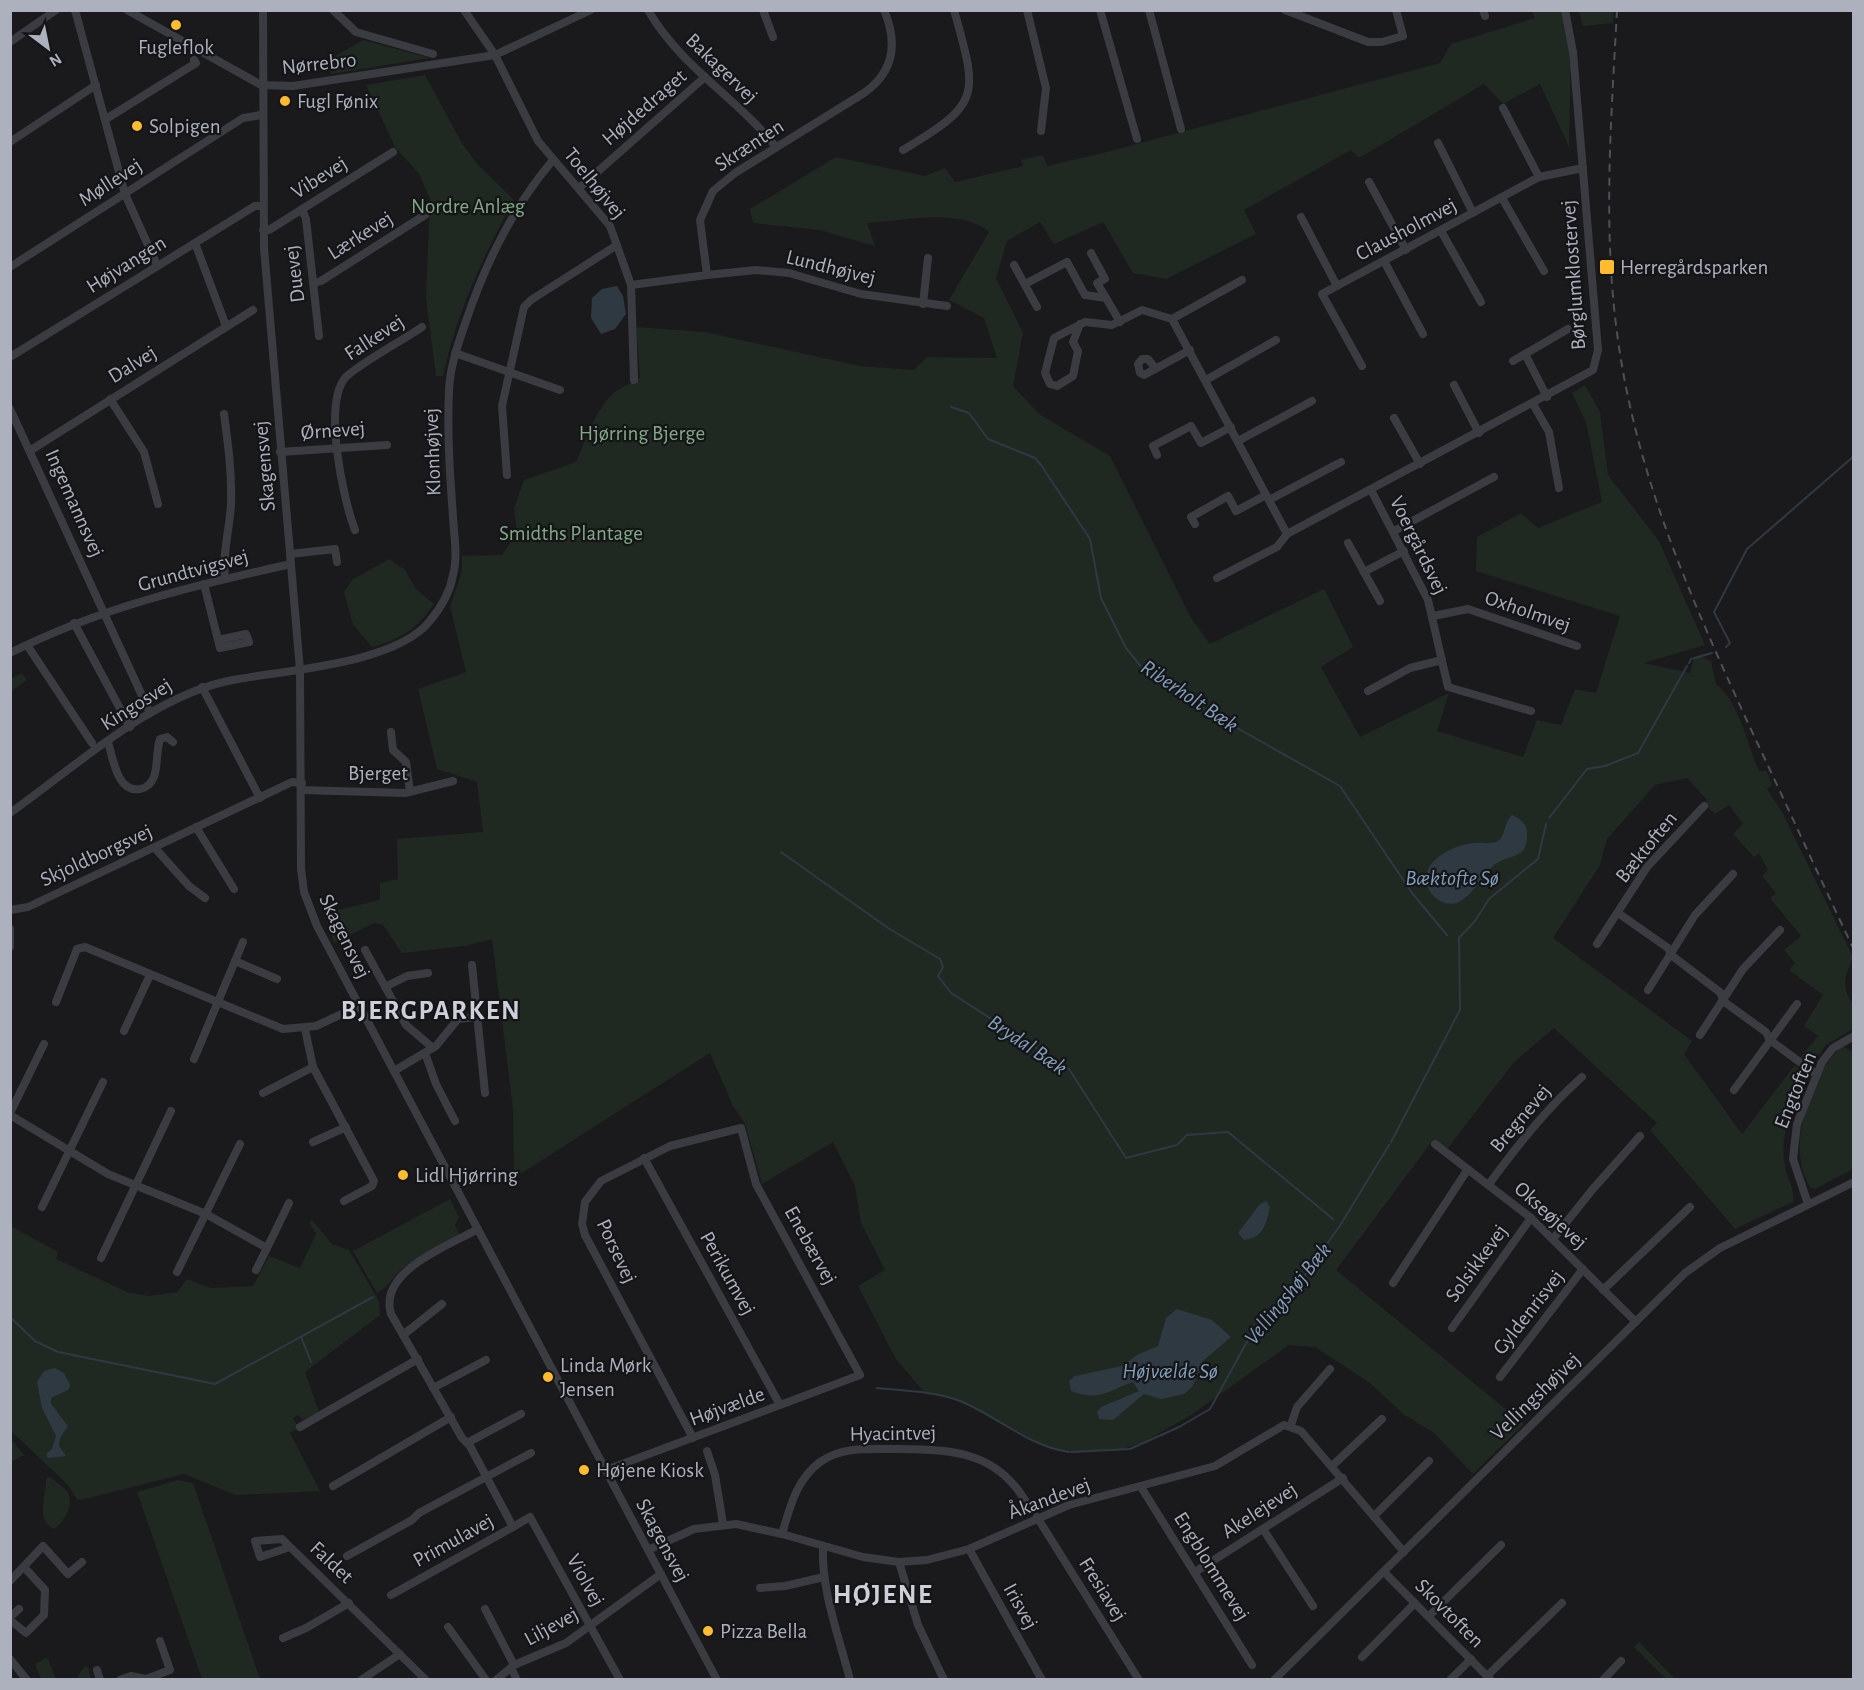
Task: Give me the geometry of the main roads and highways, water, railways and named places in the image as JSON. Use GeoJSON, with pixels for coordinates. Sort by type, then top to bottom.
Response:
{"type":"FeatureCollection","features":[{"type":"Feature","properties":{"kind":"water"},"geometry":{"type":"Polygon","coordinates":[[[617,286],[623,296],[626,314],[615,329],[601,334],[591,318],[592,298],[602,289],[617,286]]]}},
{"type":"Feature","properties":{"kind":"water","name":"Bæktofte Sø"},"geometry":{"type":"Polygon","coordinates":[[[1512,815],[1522,821],[1526,828],[1525,848],[1517,855],[1493,866],[1462,900],[1446,903],[1437,899],[1429,890],[1426,879],[1427,872],[1436,859],[1466,844],[1496,842],[1502,837],[1512,815]]]}},
{"type":"Feature","properties":{"kind":"water"},"geometry":{"type":"Polygon","coordinates":[[[1266,1201],[1270,1207],[1263,1229],[1256,1236],[1244,1240],[1238,1233],[1260,1204],[1266,1201]]]}},
{"type":"Feature","properties":{"kind":"water","name":"Højvælde Sø"},"geometry":{"type":"Polygon","coordinates":[[[1177,1309],[1212,1320],[1231,1337],[1203,1361],[1192,1387],[1184,1394],[1161,1399],[1144,1394],[1113,1420],[1099,1419],[1097,1412],[1101,1407],[1139,1391],[1133,1382],[1103,1394],[1089,1396],[1071,1391],[1069,1381],[1075,1376],[1122,1366],[1137,1355],[1158,1346],[1166,1318],[1177,1309]]]}},
{"type":"Feature","properties":{"kind":"water"},"geometry":{"type":"Polygon","coordinates":[[[55,1368],[64,1373],[70,1385],[68,1390],[51,1398],[51,1404],[68,1426],[60,1438],[59,1446],[66,1456],[48,1458],[46,1454],[52,1449],[56,1436],[42,1408],[37,1382],[44,1371],[55,1368]]]}},
{"type":"Feature","properties":{"kind":"waterway","name":"Riberholt Bæk"},"geometry":{"type":"LineString","coordinates":[[951,407],[969,413],[988,439],[1035,458],[1041,465],[1090,539],[1101,598],[1126,648],[1143,669],[1207,711],[1340,786],[1412,893],[1447,935]]}},
{"type":"Feature","properties":{"kind":"waterway","name":"Vellingshøj Bæk"},"geometry":{"type":"LineString","coordinates":[[1726,647],[1730,643],[1714,612],[1747,549],[1854,456]]}},
{"type":"Feature","properties":{"kind":"waterway","name":"Vellingshøj Bæk"},"geometry":{"type":"LineString","coordinates":[[1689,663],[1691,659],[1712,653]]}},
{"type":"Feature","properties":{"kind":"waterway","name":"Vellingshøj Bæk"},"geometry":{"type":"LineString","coordinates":[[1549,818],[1587,769],[1605,766],[1638,753],[1687,666]]}},
{"type":"Feature","properties":{"kind":"waterway","name":"Vellingshøj Bæk"},"geometry":{"type":"LineString","coordinates":[[1391,1142],[1460,1010],[1459,938],[1475,921],[1489,899],[1538,859],[1546,824]]}},
{"type":"Feature","properties":{"kind":"waterway","name":"Brydal Bæk"},"geometry":{"type":"LineString","coordinates":[[781,852],[888,928],[940,959],[943,967],[938,976],[951,993],[1069,1069],[1126,1158],[1177,1145],[1187,1135],[1228,1132],[1333,1219]]}},
{"type":"Feature","properties":{"kind":"waterway","name":"Vellingshøj Bæk"},"geometry":{"type":"LineString","coordinates":[[1071,1452],[1130,1449],[1179,1427],[1210,1409],[1254,1329],[1286,1302],[1341,1224],[1389,1145]]}},
{"type":"Feature","properties":{"kind":"waterway"},"geometry":{"type":"LineString","coordinates":[[10,1317],[35,1341],[58,1352],[215,1384],[373,1297]]}},
{"type":"Feature","properties":{"kind":"waterway"},"geometry":{"type":"LineString","coordinates":[[301,1337],[311,1362]]}},
{"type":"Feature","properties":{"kind":"waterway","name":"Vellingshøj Bæk"},"geometry":{"type":"LineString","coordinates":[[877,1388],[929,1393],[960,1401],[1040,1444],[1069,1452]]}},
{"type":"Feature","properties":{"kind":"railway"},"geometry":{"type":"LineString","coordinates":[[1617,10],[1609,179],[1611,263],[1619,347],[1640,445],[1670,538],[1706,630],[1854,950]]}},
{"type":"Feature","properties":{"kind":"place","name":"Fugleflok"},"geometry":{"type":"Point","coordinates":[176,25]}},
{"type":"Feature","properties":{"kind":"place","name":"Fugl Fønix"},"geometry":{"type":"Point","coordinates":[285,101]}},
{"type":"Feature","properties":{"kind":"place","name":"Solpigen"},"geometry":{"type":"Point","coordinates":[137,126]}},
{"type":"Feature","properties":{"kind":"place","name":"Herregårdsparken"},"geometry":{"type":"Point","coordinates":[1607,267]}},
{"type":"Feature","properties":{"kind":"place","name":"Lidl Hjørring"},"geometry":{"type":"Point","coordinates":[403,1175]}},
{"type":"Feature","properties":{"kind":"place","name":"Linda Mørk Jensen"},"geometry":{"type":"Point","coordinates":[548,1377]}},
{"type":"Feature","properties":{"kind":"place","name":"Højene Kiosk"},"geometry":{"type":"Point","coordinates":[584,1470]}},
{"type":"Feature","properties":{"kind":"place","name":"Pizza Bella"},"geometry":{"type":"Point","coordinates":[708,1631]}},
{"type":"Feature","properties":{"kind":"district","name":"BJERGPARKEN"},"geometry":{"type":"Point","coordinates":[431,1010]}},
{"type":"Feature","properties":{"kind":"district","name":"HØJENE"},"geometry":{"type":"Point","coordinates":[883,1594]}},
{"type":"Feature","properties":{"kind":"park label","name":"Nordre Anlæg"},"geometry":{"type":"Point","coordinates":[468,206]}},
{"type":"Feature","properties":{"kind":"park label","name":"Hjørring Bjerge"},"geometry":{"type":"Point","coordinates":[642,433]}},
{"type":"Feature","properties":{"kind":"park label","name":"Smidths Plantage"},"geometry":{"type":"Point","coordinates":[571,533]}}]}
